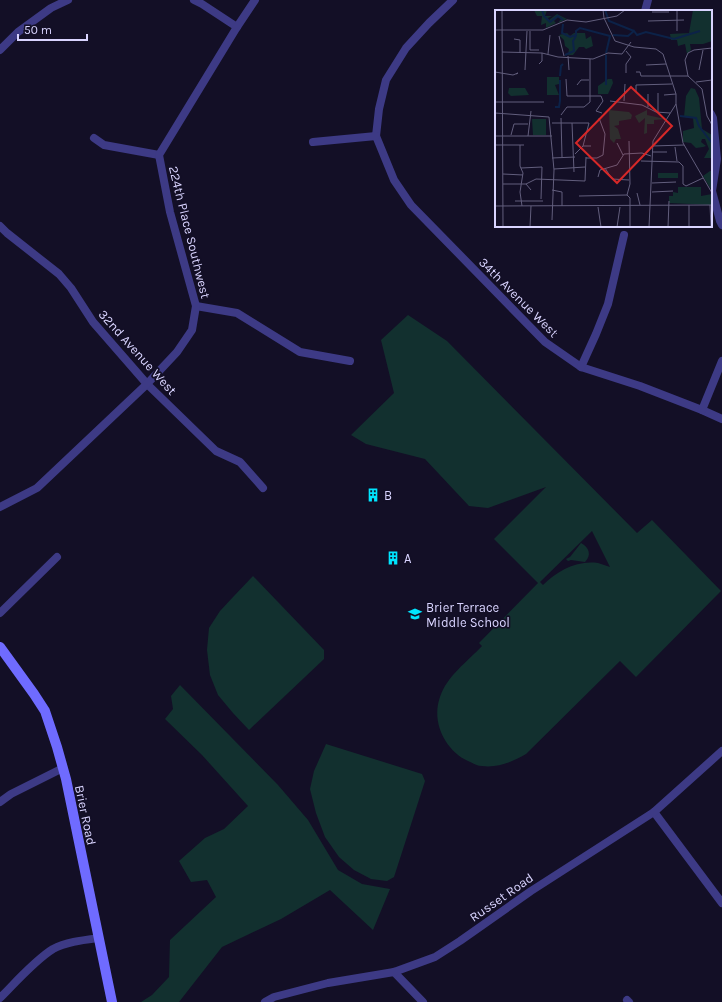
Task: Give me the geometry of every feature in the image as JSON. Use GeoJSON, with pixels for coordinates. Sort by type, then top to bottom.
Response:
{"type":"FeatureCollection","features":[{"type":"Feature","properties":{"kind":"main road","name":"Brier Road"},"geometry":{"type":"LineString","coordinates":[[0,647],[45,711],[63,768],[112,1002]]}},
{"type":"Feature","properties":{"kind":"street"},"geometry":{"type":"LineString","coordinates":[[0,50],[18,32],[51,8],[68,0]]}},
{"type":"Feature","properties":{"kind":"street"},"geometry":{"type":"LineString","coordinates":[[194,0],[237,27]]}},
{"type":"Feature","properties":{"kind":"street","name":"224th Place Southwest"},"geometry":{"type":"LineString","coordinates":[[0,507],[37,488],[147,384],[177,352],[192,330],[196,306],[170,212],[159,155],[255,0]]}},
{"type":"Feature","properties":{"kind":"street"},"geometry":{"type":"LineString","coordinates":[[313,142],[376,136],[379,109],[386,80],[406,48],[453,0]]}},
{"type":"Feature","properties":{"kind":"street"},"geometry":{"type":"LineString","coordinates":[[645,10],[648,0]]}},
{"type":"Feature","properties":{"kind":"street"},"geometry":{"type":"LineString","coordinates":[[712,116],[717,159],[712,191],[722,225]]}},
{"type":"Feature","properties":{"kind":"street","name":"34th Avenue West"},"geometry":{"type":"LineString","coordinates":[[376,136],[394,180],[411,205],[545,342],[581,367],[640,386],[722,419]]}},
{"type":"Feature","properties":{"kind":"street"},"geometry":{"type":"LineString","coordinates":[[94,138],[104,145],[159,155]]}},
{"type":"Feature","properties":{"kind":"street","name":"32nd Avenue West"},"geometry":{"type":"LineString","coordinates":[[0,226],[59,274],[71,288],[93,322],[147,384],[216,451],[240,462],[264,488]]}},
{"type":"Feature","properties":{"kind":"street"},"geometry":{"type":"LineString","coordinates":[[581,367],[608,304],[624,235]]}},
{"type":"Feature","properties":{"kind":"street"},"geometry":{"type":"LineString","coordinates":[[196,306],[237,313],[300,352],[350,361]]}},
{"type":"Feature","properties":{"kind":"street"},"geometry":{"type":"LineString","coordinates":[[702,410],[722,361]]}},
{"type":"Feature","properties":{"kind":"street"},"geometry":{"type":"LineString","coordinates":[[0,613],[57,557]]}},
{"type":"Feature","properties":{"kind":"street","name":"Russet Road"},"geometry":{"type":"LineString","coordinates":[[265,1002],[274,997],[328,982],[394,972],[435,957],[531,891],[654,812],[722,751]]}},
{"type":"Feature","properties":{"kind":"street"},"geometry":{"type":"LineString","coordinates":[[0,802],[12,794],[63,768]]}},
{"type":"Feature","properties":{"kind":"street"},"geometry":{"type":"LineString","coordinates":[[654,812],[722,903]]}},
{"type":"Feature","properties":{"kind":"street"},"geometry":{"type":"LineString","coordinates":[[0,998],[39,959],[54,948],[99,938]]}},
{"type":"Feature","properties":{"kind":"street"},"geometry":{"type":"LineString","coordinates":[[394,972],[423,1002]]}},
{"type":"Feature","properties":{"kind":"green space"},"geometry":{"type":"Polygon","coordinates":[[[408,315],[447,341],[637,533],[652,520],[721,591],[636,677],[620,661],[526,754],[505,764],[480,766],[468,761],[453,750],[442,734],[437,716],[438,706],[443,689],[447,682],[482,646],[479,643],[538,583],[494,539],[546,487],[488,508],[469,506],[425,459],[366,444],[351,435],[394,393],[381,340],[408,315]],[[592,531],[540,582],[543,585],[561,571],[583,563],[598,563],[610,567],[592,531]]]}},
{"type":"Feature","properties":{"kind":"green space"},"geometry":{"type":"Polygon","coordinates":[[[581,543],[589,551],[585,562],[568,561],[566,559],[570,557],[581,543]]]}},
{"type":"Feature","properties":{"kind":"green space"},"geometry":{"type":"Polygon","coordinates":[[[253,576],[324,650],[324,659],[249,730],[218,695],[210,675],[207,650],[209,628],[220,611],[253,576]]]}},
{"type":"Feature","properties":{"kind":"green space"},"geometry":{"type":"Polygon","coordinates":[[[180,685],[278,785],[308,820],[338,870],[362,884],[390,889],[373,930],[330,890],[281,919],[222,947],[179,1002],[141,1002],[152,995],[169,977],[170,940],[216,897],[207,880],[191,882],[179,861],[205,838],[224,829],[248,806],[202,755],[165,719],[173,709],[171,696],[180,685]]]}},
{"type":"Feature","properties":{"kind":"green space"},"geometry":{"type":"Polygon","coordinates":[[[326,744],[422,774],[425,781],[394,877],[387,881],[371,879],[354,870],[339,857],[325,837],[316,813],[310,789],[314,771],[326,744]]]}},
{"type":"Feature","properties":{"kind":"place","name":"B"},"geometry":{"type":"Point","coordinates":[373,495]}},
{"type":"Feature","properties":{"kind":"place","name":"A"},"geometry":{"type":"Point","coordinates":[393,558]}},
{"type":"Feature","properties":{"kind":"place","name":"Brier Terrace Middle School"},"geometry":{"type":"Point","coordinates":[415,614]}}]}
